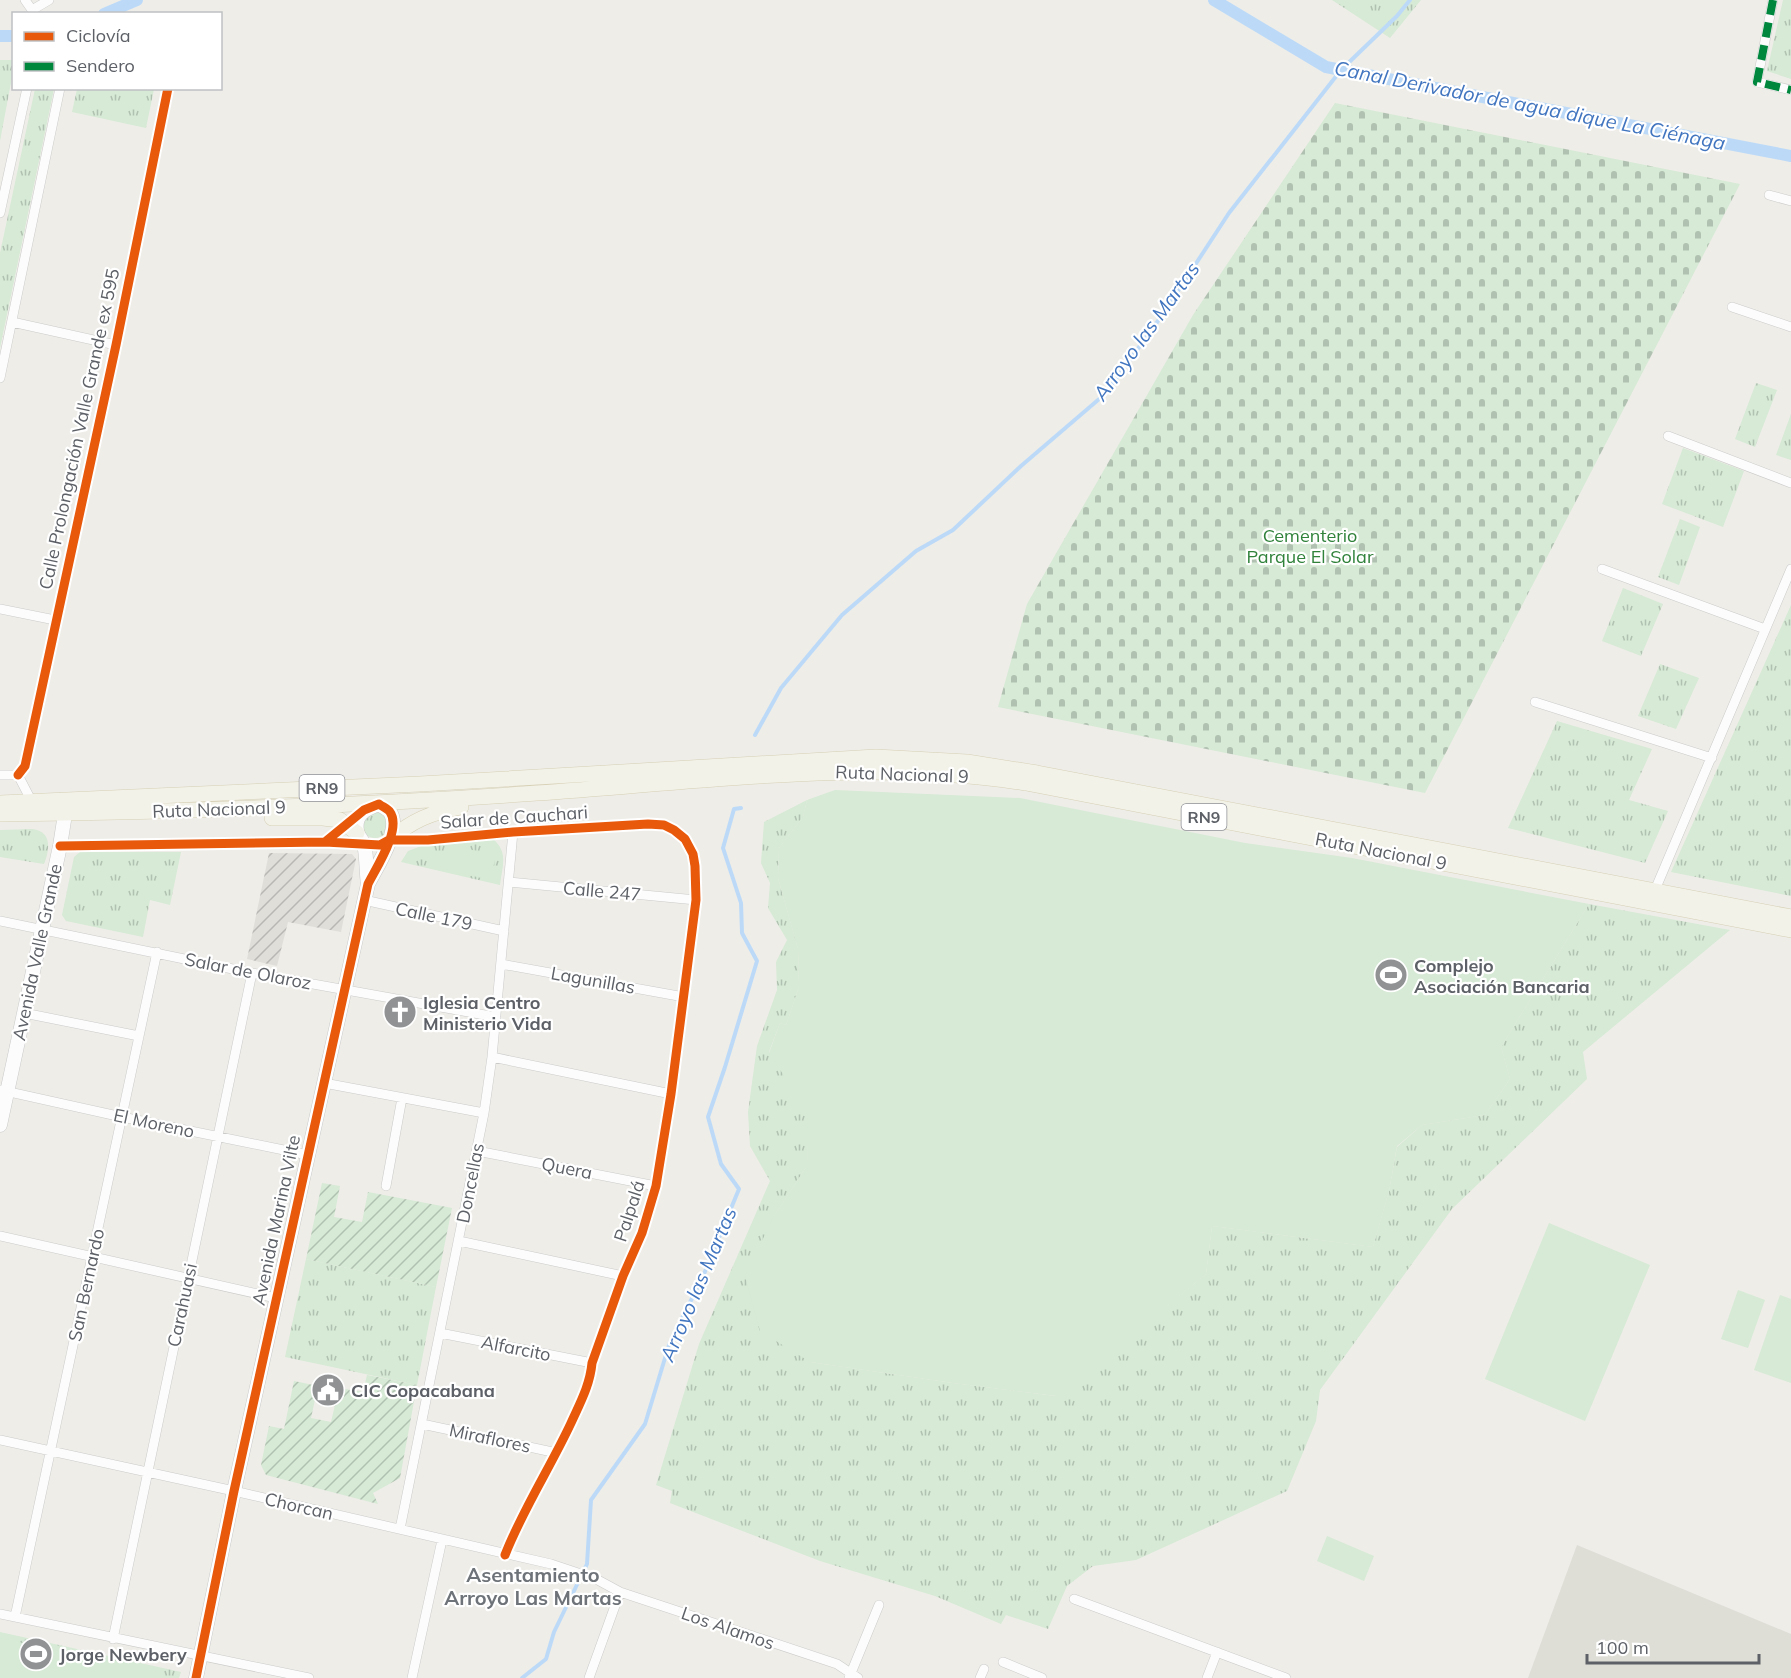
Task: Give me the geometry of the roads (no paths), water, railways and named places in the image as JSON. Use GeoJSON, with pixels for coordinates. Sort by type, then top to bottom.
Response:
{"type":"FeatureCollection","features":[{"type":"Feature","properties":{"kind":"main road","name":"Ruta Nacional 9"},"geometry":{"type":"LineString","coordinates":[[0,803],[346,787],[876,757],[967,762],[1037,772],[1791,917]]}},
{"type":"Feature","properties":{"kind":"main road","name":"Ruta Nacional 9"},"geometry":{"type":"LineString","coordinates":[[0,814],[186,811],[379,804],[805,772],[889,771],[955,774],[1026,783],[1791,930]]}},
{"type":"Feature","properties":{"kind":"main road"},"geometry":{"type":"LineString","coordinates":[[346,787],[379,804],[408,793],[520,782],[541,776]]}},
{"type":"Feature","properties":{"kind":"main road"},"geometry":{"type":"LineString","coordinates":[[389,840],[424,816],[514,795]]}},
{"type":"Feature","properties":{"kind":"main road"},"geometry":{"type":"LineString","coordinates":[[186,811],[213,817],[323,818],[340,820],[357,829]]}},
{"type":"Feature","properties":{"kind":"street"},"geometry":{"type":"LineString","coordinates":[[25,0],[32,12],[49,0]]}},
{"type":"Feature","properties":{"kind":"street"},"geometry":{"type":"LineString","coordinates":[[1773,0],[1757,82],[1791,90]]}},
{"type":"Feature","properties":{"kind":"street"},"geometry":{"type":"LineString","coordinates":[[0,213],[27,90]]}},
{"type":"Feature","properties":{"kind":"street"},"geometry":{"type":"LineString","coordinates":[[0,378],[60,90]]}},
{"type":"Feature","properties":{"kind":"street","name":"Calle Prolongación Valle Grande ex 595"},"geometry":{"type":"LineString","coordinates":[[18,775],[25,766],[116,345],[168,90]]}},
{"type":"Feature","properties":{"kind":"street"},"geometry":{"type":"LineString","coordinates":[[1769,195],[1791,201]]}},
{"type":"Feature","properties":{"kind":"street"},"geometry":{"type":"LineString","coordinates":[[1732,307],[1791,327]]}},
{"type":"Feature","properties":{"kind":"street"},"geometry":{"type":"LineString","coordinates":[[12,322],[116,345]]}},
{"type":"Feature","properties":{"kind":"street"},"geometry":{"type":"LineString","coordinates":[[1668,436],[1791,483]]}},
{"type":"Feature","properties":{"kind":"street"},"geometry":{"type":"LineString","coordinates":[[1655,890],[1791,568]]}},
{"type":"Feature","properties":{"kind":"street"},"geometry":{"type":"LineString","coordinates":[[1602,569],[1765,629]]}},
{"type":"Feature","properties":{"kind":"street"},"geometry":{"type":"LineString","coordinates":[[0,609],[55,620]]}},
{"type":"Feature","properties":{"kind":"street"},"geometry":{"type":"LineString","coordinates":[[1535,702],[1712,758]]}},
{"type":"Feature","properties":{"kind":"street"},"geometry":{"type":"LineString","coordinates":[[0,775],[18,775],[32,802]]}},
{"type":"Feature","properties":{"kind":"street"},"geometry":{"type":"LineString","coordinates":[[325,842],[357,829],[368,808],[379,804]]}},
{"type":"Feature","properties":{"kind":"street","name":"Avenida Marina Vilte"},"geometry":{"type":"LineString","coordinates":[[196,1678],[234,1491],[364,900],[368,884],[393,831],[394,820],[389,811],[379,804]]}},
{"type":"Feature","properties":{"kind":"street","name":"Avenida Valle Grande"},"geometry":{"type":"LineString","coordinates":[[0,1125],[4,1090],[24,1013],[65,814]]}},
{"type":"Feature","properties":{"kind":"street","name":"Salar de Cauchari"},"geometry":{"type":"LineString","coordinates":[[60,846],[325,842],[357,829],[380,845],[389,840],[428,840],[513,832],[648,824],[664,825],[674,830],[685,839],[693,854]]}},
{"type":"Feature","properties":{"kind":"street","name":"Avenida Marina Vilte"},"geometry":{"type":"LineString","coordinates":[[357,829],[368,884]]}},
{"type":"Feature","properties":{"kind":"street","name":"Doncellas"},"geometry":{"type":"LineString","coordinates":[[400,1529],[484,1113],[492,1057],[513,832]]}},
{"type":"Feature","properties":{"kind":"street","name":"Palpalá"},"geometry":{"type":"LineString","coordinates":[[505,1555],[516,1528],[557,1453],[583,1397],[591,1377],[592,1363],[623,1276],[642,1233],[656,1186],[671,1094],[696,900],[697,880],[693,854]]}},
{"type":"Feature","properties":{"kind":"street","name":"Calle 247"},"geometry":{"type":"LineString","coordinates":[[509,882],[696,900]]}},
{"type":"Feature","properties":{"kind":"street","name":"Calle 179"},"geometry":{"type":"LineString","coordinates":[[364,900],[504,931]]}},
{"type":"Feature","properties":{"kind":"street","name":"Salar de Olaroz"},"geometry":{"type":"LineString","coordinates":[[0,921],[252,973],[496,1017]]}},
{"type":"Feature","properties":{"kind":"street","name":"San Bernardo"},"geometry":{"type":"LineString","coordinates":[[15,1617],[157,952]]}},
{"type":"Feature","properties":{"kind":"street","name":"Lagunillas"},"geometry":{"type":"LineString","coordinates":[[501,964],[684,996]]}},
{"type":"Feature","properties":{"kind":"street","name":"Carahuasi"},"geometry":{"type":"LineString","coordinates":[[113,1639],[252,973]]}},
{"type":"Feature","properties":{"kind":"street"},"geometry":{"type":"LineString","coordinates":[[24,1013],[139,1036]]}},
{"type":"Feature","properties":{"kind":"street"},"geometry":{"type":"LineString","coordinates":[[492,1057],[671,1094]]}},
{"type":"Feature","properties":{"kind":"street"},"geometry":{"type":"LineString","coordinates":[[324,1083],[484,1113]]}},
{"type":"Feature","properties":{"kind":"street","name":"El Moreno"},"geometry":{"type":"LineString","coordinates":[[4,1090],[308,1155]]}},
{"type":"Feature","properties":{"kind":"street"},"geometry":{"type":"LineString","coordinates":[[386,1186],[402,1098]]}},
{"type":"Feature","properties":{"kind":"street","name":"Quera"},"geometry":{"type":"LineString","coordinates":[[477,1151],[656,1186]]}},
{"type":"Feature","properties":{"kind":"street"},"geometry":{"type":"LineString","coordinates":[[0,1236],[276,1298]]}},
{"type":"Feature","properties":{"kind":"street"},"geometry":{"type":"LineString","coordinates":[[459,1241],[623,1276]]}},
{"type":"Feature","properties":{"kind":"street","name":"Alfarcito"},"geometry":{"type":"LineString","coordinates":[[440,1333],[592,1363]]}},
{"type":"Feature","properties":{"kind":"street","name":"Miraflores"},"geometry":{"type":"LineString","coordinates":[[422,1424],[557,1453]]}},
{"type":"Feature","properties":{"kind":"street","name":"Chorcan"},"geometry":{"type":"LineString","coordinates":[[0,1440],[400,1529],[550,1564],[596,1579]]}},
{"type":"Feature","properties":{"kind":"street"},"geometry":{"type":"LineString","coordinates":[[412,1678],[442,1540]]}},
{"type":"Feature","properties":{"kind":"street","name":"Los Alamos"},"geometry":{"type":"LineString","coordinates":[[596,1579],[620,1592],[837,1664],[852,1676]]}},
{"type":"Feature","properties":{"kind":"street"},"geometry":{"type":"LineString","coordinates":[[589,1678],[620,1592]]}},
{"type":"Feature","properties":{"kind":"street"},"geometry":{"type":"LineString","coordinates":[[1074,1599],[1286,1678]]}},
{"type":"Feature","properties":{"kind":"street"},"geometry":{"type":"LineString","coordinates":[[852,1676],[879,1605]]}},
{"type":"Feature","properties":{"kind":"street"},"geometry":{"type":"LineString","coordinates":[[0,1614],[309,1678]]}},
{"type":"Feature","properties":{"kind":"street"},"geometry":{"type":"LineString","coordinates":[[1207,1678],[1217,1652]]}},
{"type":"Feature","properties":{"kind":"street"},"geometry":{"type":"LineString","coordinates":[[1003,1662],[1042,1678]]}},
{"type":"Feature","properties":{"kind":"waterway","name":"Canal Derivador de agua dique La Ciénaga"},"geometry":{"type":"LineString","coordinates":[[109,12],[137,0]]}},
{"type":"Feature","properties":{"kind":"waterway","name":"Canal Derivador de agua dique La Ciénaga"},"geometry":{"type":"LineString","coordinates":[[1214,0],[1326,67],[1791,156]]}},
{"type":"Feature","properties":{"kind":"waterway","name":"Arroyo las Martas"},"geometry":{"type":"LineString","coordinates":[[755,735],[781,688],[842,615],[916,551],[953,530],[1021,466],[1105,394],[1163,314],[1229,213],[1341,70],[1397,16],[1410,0]]}},
{"type":"Feature","properties":{"kind":"waterway","name":"Canal Derivador de agua dique La Ciénaga"},"geometry":{"type":"LineString","coordinates":[[0,36],[12,36]]}},
{"type":"Feature","properties":{"kind":"waterway","name":"Arroyo las Martas"},"geometry":{"type":"LineString","coordinates":[[522,1678],[546,1659],[554,1632],[587,1564],[591,1500],[645,1424],[669,1345],[704,1274],[739,1189],[721,1164],[708,1117],[757,961],[742,933],[741,903],[723,848],[734,809],[741,808]]}},
{"type":"Feature","properties":{"kind":"place","name":"Complejo Asociación Bancaria"},"geometry":{"type":"Point","coordinates":[1391,975]}},
{"type":"Feature","properties":{"kind":"place","name":"Iglesia Centro Ministerio Vida"},"geometry":{"type":"Point","coordinates":[400,1012]}},
{"type":"Feature","properties":{"kind":"place","name":"CIC Copacabana"},"geometry":{"type":"Point","coordinates":[328,1390]}},
{"type":"Feature","properties":{"kind":"place","name":"Jorge Newbery"},"geometry":{"type":"Point","coordinates":[36,1654]}},
{"type":"Feature","properties":{"kind":"district","name":"Asentamiento Arroyo Las Martas"},"geometry":{"type":"Point","coordinates":[533,1586]}},
{"type":"Feature","properties":{"kind":"park label","name":"Cementerio Parque El Solar"},"geometry":{"type":"Point","coordinates":[1310,545]}}]}
